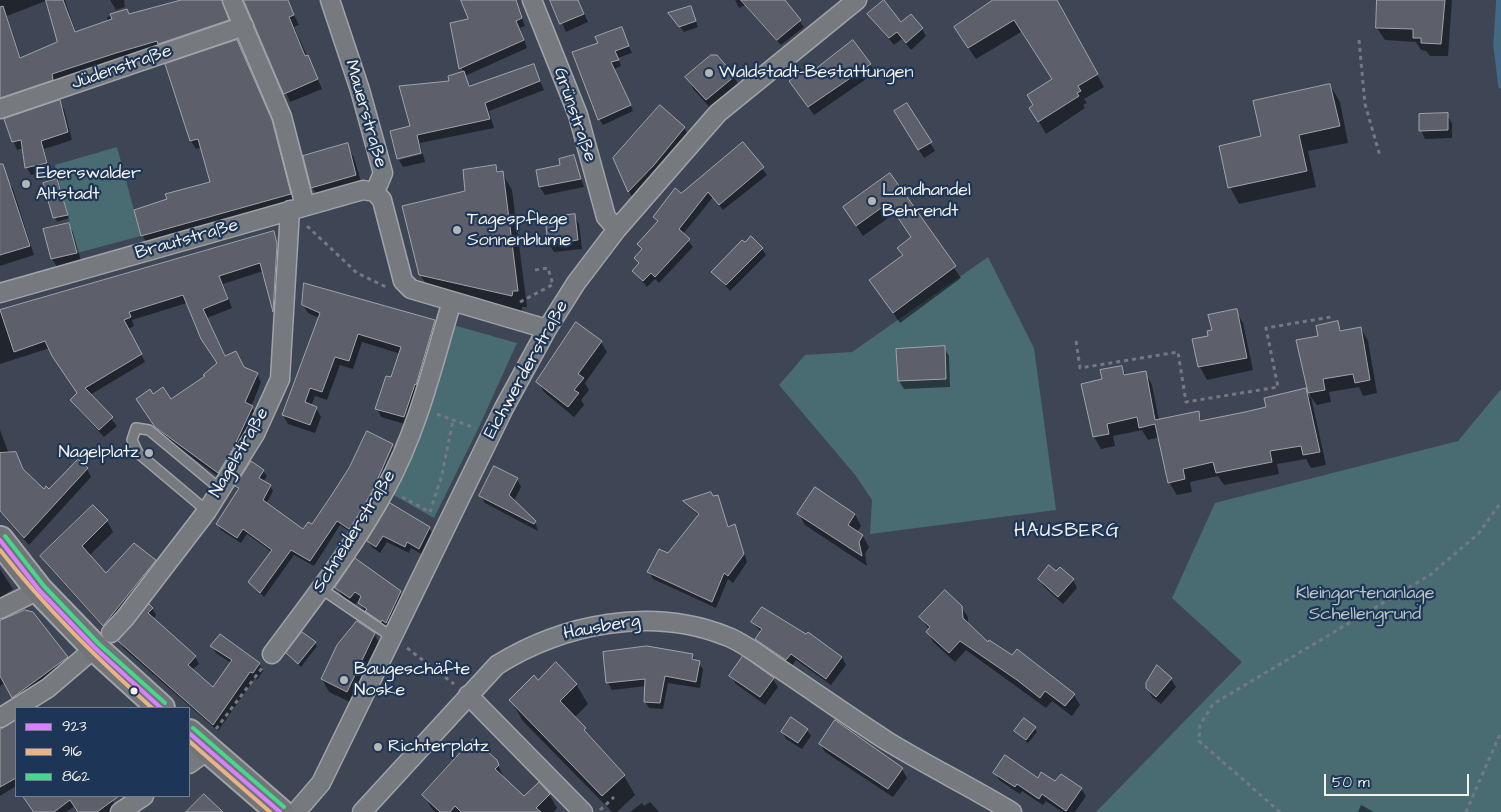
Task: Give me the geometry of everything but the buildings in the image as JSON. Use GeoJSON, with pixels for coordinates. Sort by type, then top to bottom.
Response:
{"type":"FeatureCollection","features":[{"type":"Feature","properties":{"kind":"main road"},"geometry":{"type":"LineString","coordinates":[[0,540],[39,590],[102,640],[160,707]]}},
{"type":"Feature","properties":{"kind":"main road"},"geometry":{"type":"LineString","coordinates":[[190,734],[206,751],[280,812]]}},
{"type":"Feature","properties":{"kind":"street","name":"Nagelstraße"},"geometry":{"type":"LineString","coordinates":[[18,707],[48,688],[125,618],[207,511],[255,434],[280,379],[298,208],[282,116],[232,0]]}},
{"type":"Feature","properties":{"kind":"street","name":"Mauerstraße"},"geometry":{"type":"LineString","coordinates":[[330,0],[360,90],[384,173],[375,192],[382,200],[404,281],[411,289],[546,329]]}},
{"type":"Feature","properties":{"kind":"street","name":"Grünstraße"},"geometry":{"type":"LineString","coordinates":[[532,0],[578,115],[606,217],[617,230]]}},
{"type":"Feature","properties":{"kind":"street","name":"Eichwerderstraße"},"geometry":{"type":"LineString","coordinates":[[296,812],[321,783],[491,435],[546,329],[576,282],[617,230],[718,113],[857,0]]}},
{"type":"Feature","properties":{"kind":"street","name":"Jüdenstraße"},"geometry":{"type":"LineString","coordinates":[[0,109],[244,26]]}},
{"type":"Feature","properties":{"kind":"street","name":"Brautstraße"},"geometry":{"type":"LineString","coordinates":[[0,293],[363,190],[375,192]]}},
{"type":"Feature","properties":{"kind":"street","name":"Schneiderstraße"},"geometry":{"type":"LineString","coordinates":[[272,654],[320,588],[386,488],[403,452],[420,407],[452,301]]}},
{"type":"Feature","properties":{"kind":"street"},"geometry":{"type":"LineString","coordinates":[[0,608],[39,590]]}},
{"type":"Feature","properties":{"kind":"street","name":"Hausberg"},"geometry":{"type":"LineString","coordinates":[[362,812],[497,665],[524,648],[556,636],[650,620],[687,626],[726,636],[753,651],[888,741],[1012,812]]}},
{"type":"Feature","properties":{"kind":"street"},"geometry":{"type":"LineString","coordinates":[[468,695],[583,812]]}},
{"type":"Feature","properties":{"kind":"street","name":"Nagelstraße"},"geometry":{"type":"LineString","coordinates":[[0,718],[15,709]]}},
{"type":"Feature","properties":{"kind":"street"},"geometry":{"type":"LineString","coordinates":[[120,812],[142,797]]}},
{"type":"Feature","properties":{"kind":"lane"},"geometry":{"type":"LineString","coordinates":[[207,511],[138,453],[132,440],[136,428],[149,430],[220,489]]}},
{"type":"Feature","properties":{"kind":"lane"},"geometry":{"type":"LineString","coordinates":[[320,588],[392,637]]}},
{"type":"Feature","properties":{"kind":"path"},"geometry":{"type":"LineString","coordinates":[[1358,40],[1365,104],[1380,156]]}},
{"type":"Feature","properties":{"kind":"path"},"geometry":{"type":"LineString","coordinates":[[298,208],[357,273],[389,288]]}},
{"type":"Feature","properties":{"kind":"path"},"geometry":{"type":"LineString","coordinates":[[497,315],[552,285],[548,268],[534,270]]}},
{"type":"Feature","properties":{"kind":"path"},"geometry":{"type":"LineString","coordinates":[[1076,341],[1080,368],[1178,352],[1186,402],[1278,387],[1266,328],[1331,318]]}},
{"type":"Feature","properties":{"kind":"path"},"geometry":{"type":"LineString","coordinates":[[420,407],[491,435]]}},
{"type":"Feature","properties":{"kind":"path"},"geometry":{"type":"LineString","coordinates":[[430,512],[442,475],[453,420]]}},
{"type":"Feature","properties":{"kind":"path"},"geometry":{"type":"LineString","coordinates":[[386,488],[449,522]]}},
{"type":"Feature","properties":{"kind":"path"},"geometry":{"type":"LineString","coordinates":[[1280,812],[1199,740],[1200,725],[1213,704],[1430,575],[1478,534],[1501,502]]}},
{"type":"Feature","properties":{"kind":"path"},"geometry":{"type":"LineString","coordinates":[[392,637],[452,682]]}},
{"type":"Feature","properties":{"kind":"path"},"geometry":{"type":"LineString","coordinates":[[206,751],[215,730],[272,654]]}},
{"type":"Feature","properties":{"kind":"path"},"geometry":{"type":"LineString","coordinates":[[1466,812],[1501,732]]}},
{"type":"Feature","properties":{"kind":"path"},"geometry":{"type":"LineString","coordinates":[[597,812],[614,797]]}},
{"type":"Feature","properties":{"kind":"green space"},"geometry":{"type":"Polygon","coordinates":[[[1499,0],[1501,0],[1501,86],[1496,45],[1499,0]]]}},
{"type":"Feature","properties":{"kind":"green space"},"geometry":{"type":"Polygon","coordinates":[[[117,147],[141,236],[77,253],[55,165],[117,147]]]}},
{"type":"Feature","properties":{"kind":"green space"},"geometry":{"type":"Polygon","coordinates":[[[988,257],[1034,348],[1056,510],[870,534],[872,500],[856,476],[779,385],[805,355],[852,352],[988,257]]]}},
{"type":"Feature","properties":{"kind":"green space"},"geometry":{"type":"Polygon","coordinates":[[[453,325],[517,343],[478,429],[434,518],[390,493],[453,325]]]}},
{"type":"Feature","properties":{"kind":"green space","name":"Kleingartenanlage Schellengrund"},"geometry":{"type":"Polygon","coordinates":[[[1501,389],[1501,812],[1096,812],[1242,662],[1172,598],[1215,503],[1458,441],[1501,389]]]}},
{"type":"Feature","properties":{"kind":"waterway"},"geometry":{"type":"LineString","coordinates":[[1499,0],[1496,45],[1501,86]]}},
{"type":"Feature","properties":{"kind":"transit line","name":"862"},"geometry":{"type":"LineString","coordinates":[[5,536],[44,586],[99,644],[165,703]]}},
{"type":"Feature","properties":{"kind":"transit line","name":"923"},"geometry":{"type":"LineString","coordinates":[[0,540],[39,590],[95,648],[160,707]]}},
{"type":"Feature","properties":{"kind":"transit line","name":"916"},"geometry":{"type":"LineString","coordinates":[[0,550],[35,593],[112,671],[151,707]]}},
{"type":"Feature","properties":{"kind":"transit line","name":"862"},"geometry":{"type":"LineString","coordinates":[[193,728],[284,807]]}},
{"type":"Feature","properties":{"kind":"transit line","name":"923"},"geometry":{"type":"LineString","coordinates":[[190,734],[280,812]]}},
{"type":"Feature","properties":{"kind":"transit line","name":"916"},"geometry":{"type":"LineString","coordinates":[[190,742],[270,812]]}},
{"type":"Feature","properties":{"kind":"place","name":"Waldstadt-Bestattungen"},"geometry":{"type":"Point","coordinates":[709,73]}},
{"type":"Feature","properties":{"kind":"place","name":"Eberswalder Altstadt"},"geometry":{"type":"Point","coordinates":[26,184]}},
{"type":"Feature","properties":{"kind":"place","name":"Landhandel Behrendt"},"geometry":{"type":"Point","coordinates":[872,201]}},
{"type":"Feature","properties":{"kind":"place","name":"Tagespflege Sonnenblume"},"geometry":{"type":"Point","coordinates":[457,230]}},
{"type":"Feature","properties":{"kind":"place","name":"Nagelplatz"},"geometry":{"type":"Point","coordinates":[149,453]}},
{"type":"Feature","properties":{"kind":"place","name":"Baugeschäfte Noske"},"geometry":{"type":"Point","coordinates":[344,680]}},
{"type":"Feature","properties":{"kind":"place","name":"Richterplatz"},"geometry":{"type":"Point","coordinates":[378,747]}},
{"type":"Feature","properties":{"kind":"district","name":"HAUSBERG"},"geometry":{"type":"Point","coordinates":[1067,532]}}]}
